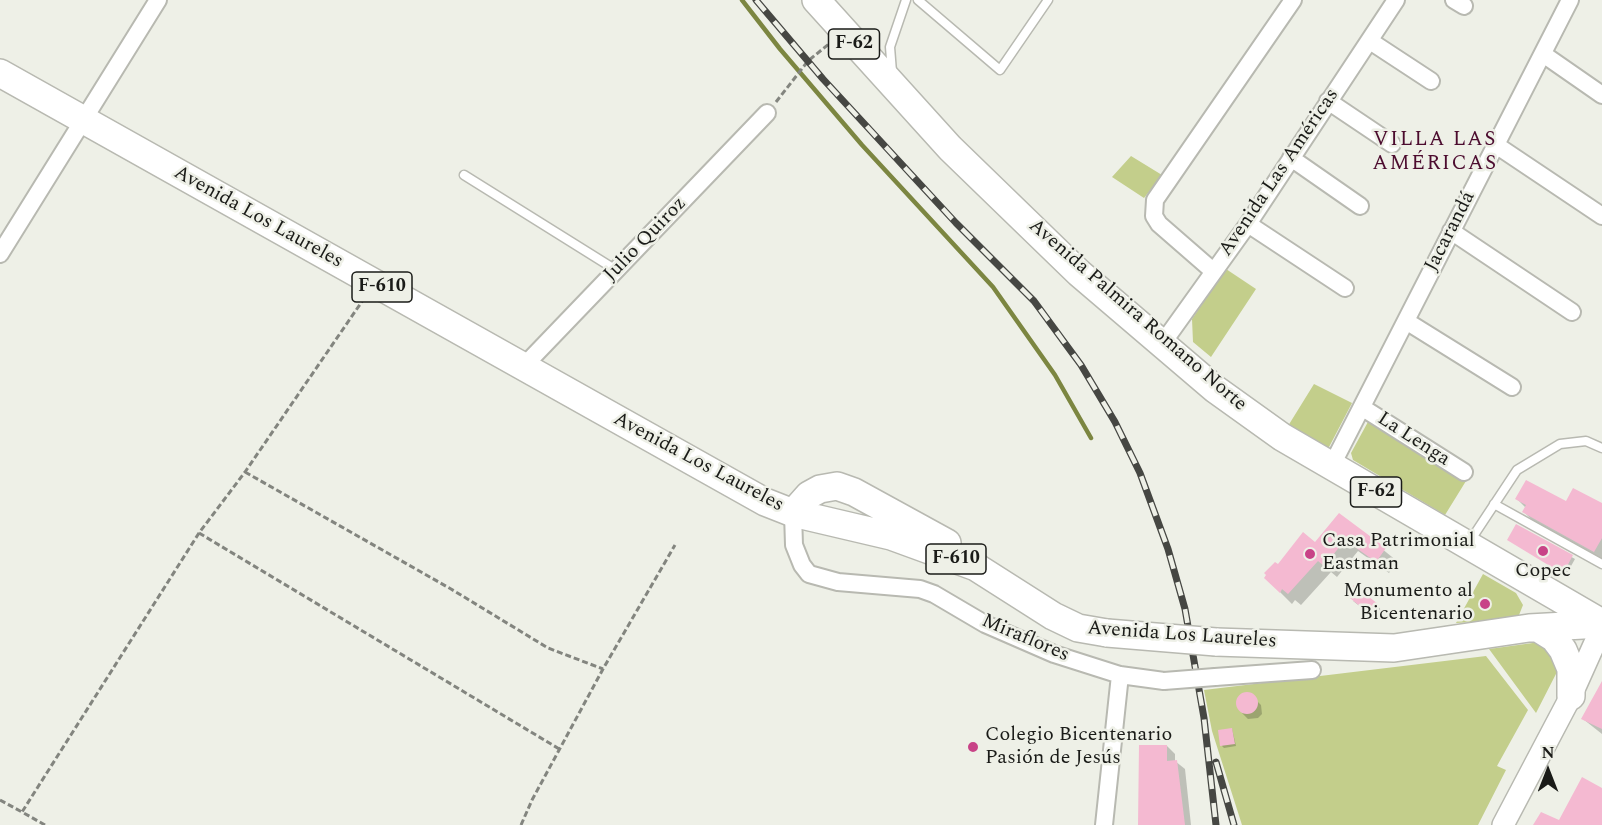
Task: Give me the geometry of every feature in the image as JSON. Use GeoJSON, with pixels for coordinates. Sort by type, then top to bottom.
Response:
{"type":"FeatureCollection","features":[{"type":"Feature","properties":{"kind":"main road","name":"Avenida Palmira Romano Norte"},"geometry":{"type":"LineString","coordinates":[[816,0],[950,148],[1071,265],[1224,396],[1282,437],[1535,586],[1601,621]]}},
{"type":"Feature","properties":{"kind":"main road","name":"Avenida Los Laureles"},"geometry":{"type":"LineString","coordinates":[[0,73],[765,502],[792,513],[891,536],[976,567],[1053,616],[1078,628],[1107,633],[1216,642],[1394,648],[1533,628],[1601,621]]}},
{"type":"Feature","properties":{"kind":"main road"},"geometry":{"type":"LineString","coordinates":[[792,513],[809,495],[820,489],[837,486],[929,532],[959,550],[976,567]]}},
{"type":"Feature","properties":{"kind":"main road"},"geometry":{"type":"LineString","coordinates":[[1535,586],[1544,608],[1533,628],[1554,639],[1566,656],[1571,669],[1571,696]]}},
{"type":"Feature","properties":{"kind":"street"},"geometry":{"type":"LineString","coordinates":[[0,254],[158,0]]}},
{"type":"Feature","properties":{"kind":"street"},"geometry":{"type":"LineString","coordinates":[[1213,271],[1158,224],[1154,216],[1155,200],[1293,0]]}},
{"type":"Feature","properties":{"kind":"street","name":"Avenida Las Américas"},"geometry":{"type":"LineString","coordinates":[[1162,344],[1248,224],[1396,0]]}},
{"type":"Feature","properties":{"kind":"street","name":"Jacarandá"},"geometry":{"type":"LineString","coordinates":[[1332,465],[1570,0]]}},
{"type":"Feature","properties":{"kind":"street"},"geometry":{"type":"LineString","coordinates":[[1370,41],[1431,81]]}},
{"type":"Feature","properties":{"kind":"street"},"geometry":{"type":"LineString","coordinates":[[1543,54],[1602,94]]}},
{"type":"Feature","properties":{"kind":"street"},"geometry":{"type":"LineString","coordinates":[[1328,101],[1392,144]]}},
{"type":"Feature","properties":{"kind":"street","name":"Julio Quiroz"},"geometry":{"type":"LineString","coordinates":[[524,367],[767,113]]}},
{"type":"Feature","properties":{"kind":"street"},"geometry":{"type":"LineString","coordinates":[[1496,145],[1602,216]]}},
{"type":"Feature","properties":{"kind":"street"},"geometry":{"type":"LineString","coordinates":[[1291,158],[1360,206]]}},
{"type":"Feature","properties":{"kind":"street"},"geometry":{"type":"LineString","coordinates":[[1248,224],[1345,288]]}},
{"type":"Feature","properties":{"kind":"street"},"geometry":{"type":"LineString","coordinates":[[1451,231],[1572,312]]}},
{"type":"Feature","properties":{"kind":"street"},"geometry":{"type":"LineString","coordinates":[[1406,321],[1512,387]]}},
{"type":"Feature","properties":{"kind":"street","name":"La Lenga"},"geometry":{"type":"LineString","coordinates":[[1363,408],[1464,472]]}},
{"type":"Feature","properties":{"kind":"street","name":"Miraflores"},"geometry":{"type":"LineString","coordinates":[[792,513],[794,544],[802,565],[809,574],[838,582],[920,589],[934,594],[985,624],[1054,654],[1120,675],[1164,681],[1312,670]]}},
{"type":"Feature","properties":{"kind":"street"},"geometry":{"type":"LineString","coordinates":[[1503,825],[1571,696],[1601,621]]}},
{"type":"Feature","properties":{"kind":"street"},"geometry":{"type":"LineString","coordinates":[[1104,825],[1120,675]]}},
{"type":"Feature","properties":{"kind":"lane"},"geometry":{"type":"LineString","coordinates":[[893,87],[890,47],[906,0]]}},
{"type":"Feature","properties":{"kind":"lane"},"geometry":{"type":"LineString","coordinates":[[918,0],[1000,70],[1048,0]]}},
{"type":"Feature","properties":{"kind":"lane"},"geometry":{"type":"LineString","coordinates":[[464,175],[617,270]]}},
{"type":"Feature","properties":{"kind":"lane"},"geometry":{"type":"LineString","coordinates":[[1466,546],[1517,470],[1560,444],[1586,441],[1602,448]]}},
{"type":"Feature","properties":{"kind":"lane"},"geometry":{"type":"LineString","coordinates":[[1494,504],[1602,564]]}},
{"type":"Feature","properties":{"kind":"path"},"geometry":{"type":"LineString","coordinates":[[767,113],[808,62],[844,31]]}},
{"type":"Feature","properties":{"kind":"path"},"geometry":{"type":"LineString","coordinates":[[22,812],[199,533],[245,472],[375,283]]}},
{"type":"Feature","properties":{"kind":"path"},"geometry":{"type":"LineString","coordinates":[[245,472],[451,589],[548,648],[603,669]]}},
{"type":"Feature","properties":{"kind":"path"},"geometry":{"type":"LineString","coordinates":[[199,533],[561,750]]}},
{"type":"Feature","properties":{"kind":"path"},"geometry":{"type":"LineString","coordinates":[[521,825],[532,800],[603,669],[675,545]]}},
{"type":"Feature","properties":{"kind":"path"},"geometry":{"type":"LineString","coordinates":[[0,800],[45,825]]}},
{"type":"Feature","properties":{"kind":"green space"},"geometry":{"type":"Polygon","coordinates":[[[1131,156],[1162,175],[1144,198],[1112,177],[1131,156]]]}},
{"type":"Feature","properties":{"kind":"green space"},"geometry":{"type":"Polygon","coordinates":[[[1226,269],[1256,289],[1211,357],[1193,342],[1192,319],[1226,269]]]}},
{"type":"Feature","properties":{"kind":"green space"},"geometry":{"type":"Polygon","coordinates":[[[1314,384],[1352,403],[1328,449],[1288,426],[1314,384]]]}},
{"type":"Feature","properties":{"kind":"green space"},"geometry":{"type":"Polygon","coordinates":[[[1369,420],[1466,481],[1445,515],[1353,460],[1351,453],[1369,420]]]}},
{"type":"Feature","properties":{"kind":"green space"},"geometry":{"type":"Polygon","coordinates":[[[1483,574],[1516,593],[1523,605],[1519,615],[1506,620],[1456,623],[1483,574]]]}},
{"type":"Feature","properties":{"kind":"green space"},"geometry":{"type":"Polygon","coordinates":[[[1540,642],[1553,650],[1558,670],[1536,713],[1489,649],[1540,642]]]}},
{"type":"Feature","properties":{"kind":"green space"},"geometry":{"type":"Polygon","coordinates":[[[1486,656],[1528,710],[1497,766],[1506,770],[1478,825],[1242,825],[1212,731],[1204,690],[1486,656]]]}},
{"type":"Feature","properties":{"kind":"building"},"geometry":{"type":"Polygon","coordinates":[[[1526,480],[1566,501],[1573,488],[1602,503],[1602,538],[1594,552],[1522,512],[1526,505],[1515,499],[1526,480]]]}},
{"type":"Feature","properties":{"kind":"building","name":"Casa Patrimonial Eastman"},"geometry":{"type":"Polygon","coordinates":[[[1339,513],[1386,548],[1376,562],[1345,540],[1324,566],[1318,561],[1288,594],[1282,589],[1280,593],[1264,578],[1266,575],[1264,573],[1275,562],[1278,564],[1303,532],[1315,542],[1339,513]]]}},
{"type":"Feature","properties":{"kind":"building"},"geometry":{"type":"Polygon","coordinates":[[[1516,524],[1573,555],[1563,574],[1507,540],[1516,524]]]}},
{"type":"Feature","properties":{"kind":"building"},"geometry":{"type":"Polygon","coordinates":[[[1354,585],[1378,604],[1370,614],[1346,595],[1354,585]]]}},
{"type":"Feature","properties":{"kind":"building"},"geometry":{"type":"Polygon","coordinates":[[[1602,681],[1602,729],[1581,719],[1602,681]]]}},
{"type":"Feature","properties":{"kind":"building"},"geometry":{"type":"Polygon","coordinates":[[[1247,692],[1255,695],[1258,703],[1255,711],[1247,714],[1239,711],[1236,703],[1239,695],[1247,692]]]}},
{"type":"Feature","properties":{"kind":"building"},"geometry":{"type":"Polygon","coordinates":[[[1232,728],[1235,744],[1220,746],[1218,730],[1232,728]]]}},
{"type":"Feature","properties":{"kind":"building"},"geometry":{"type":"Polygon","coordinates":[[[1139,745],[1167,745],[1167,761],[1177,760],[1185,825],[1138,825],[1139,745]]]}},
{"type":"Feature","properties":{"kind":"building"},"geometry":{"type":"Polygon","coordinates":[[[1582,777],[1602,788],[1602,825],[1533,825],[1541,812],[1559,820],[1582,777]]]}},
{"type":"Feature","properties":{"kind":"waterway"},"geometry":{"type":"LineString","coordinates":[[742,0],[780,49],[862,145],[993,287],[1055,375],[1091,438]]}},
{"type":"Feature","properties":{"kind":"railway"},"geometry":{"type":"LineString","coordinates":[[756,0],[823,79],[956,223],[1034,301],[1081,365],[1115,422],[1140,473],[1168,549],[1185,609],[1204,718],[1216,825]]}},
{"type":"Feature","properties":{"kind":"railway"},"geometry":{"type":"LineString","coordinates":[[1216,762],[1234,825]]}},
{"type":"Feature","properties":{"kind":"place","name":"Copec"},"geometry":{"type":"Point","coordinates":[1543,551]}},
{"type":"Feature","properties":{"kind":"place","name":"Casa Patrimonial Eastman"},"geometry":{"type":"Point","coordinates":[1310,554]}},
{"type":"Feature","properties":{"kind":"place","name":"Monumento al Bicentenario"},"geometry":{"type":"Point","coordinates":[1485,604]}},
{"type":"Feature","properties":{"kind":"place","name":"Colegio Bicentenario Pasión de Jesús"},"geometry":{"type":"Point","coordinates":[973,747]}},
{"type":"Feature","properties":{"kind":"district","name":"VILLA LAS AMÉRICAS"},"geometry":{"type":"Point","coordinates":[1435,153]}}]}
